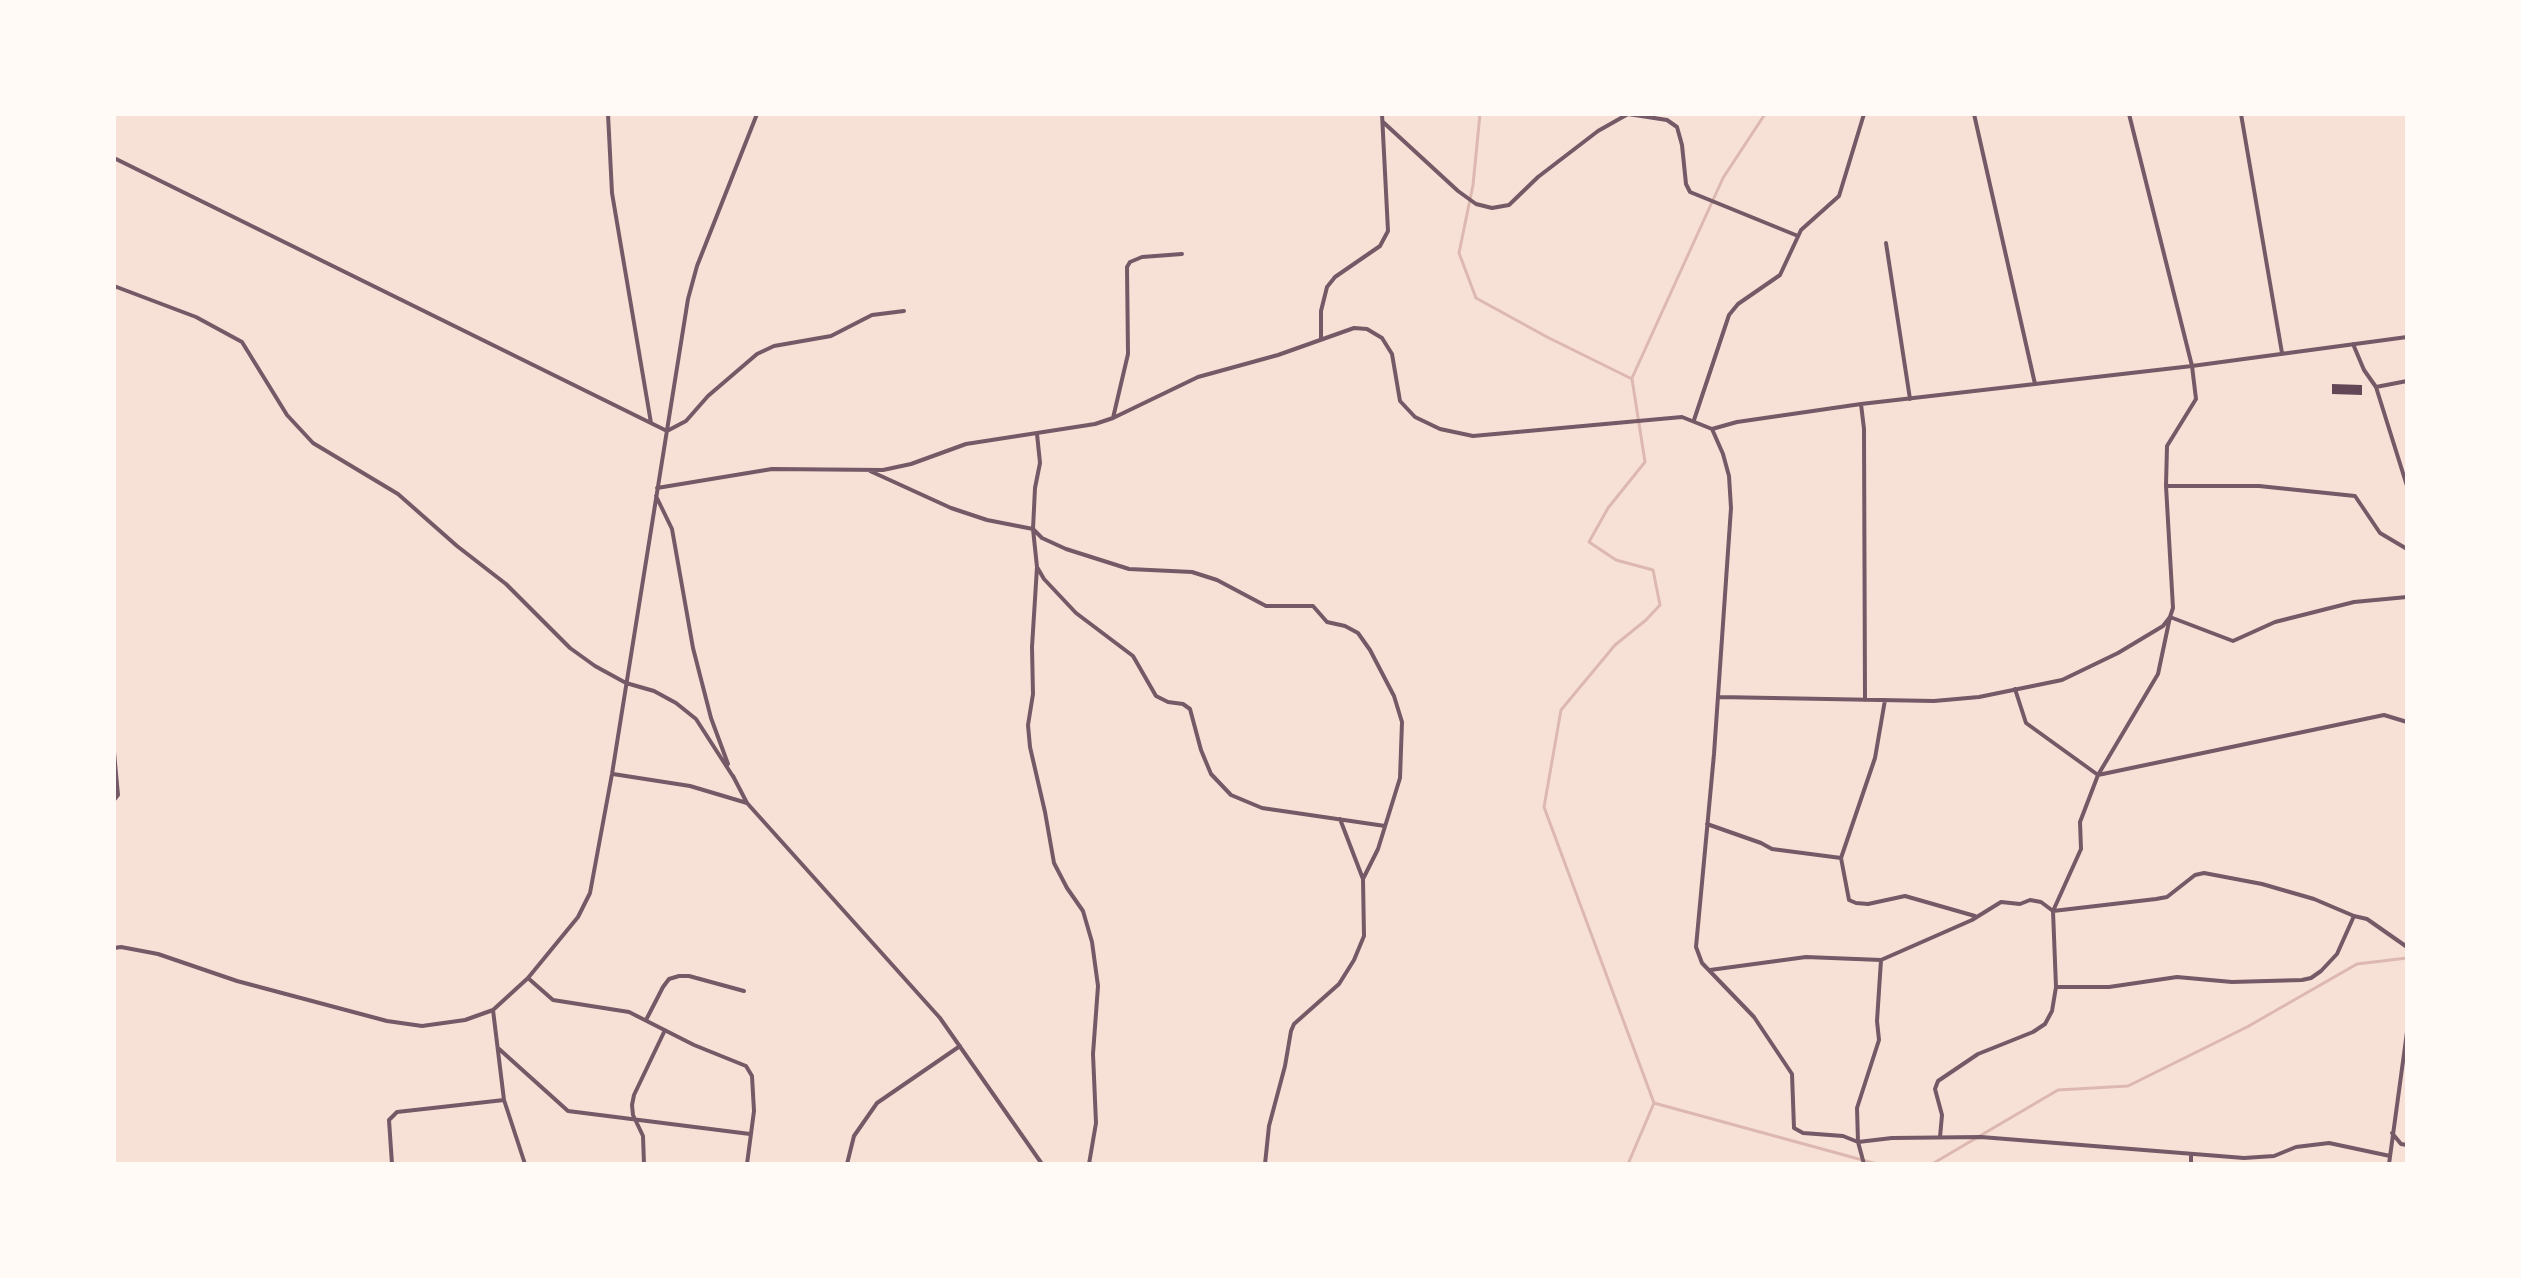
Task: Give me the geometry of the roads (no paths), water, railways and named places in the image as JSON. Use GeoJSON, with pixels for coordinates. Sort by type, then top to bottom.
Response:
{"type":"FeatureCollection","features":[{"type":"Feature","properties":{"kind":"street"},"geometry":{"type":"LineString","coordinates":[[608,114],[612,193],[651,423]]}},
{"type":"Feature","properties":{"kind":"street"},"geometry":{"type":"LineString","coordinates":[[114,948],[158,954],[237,981],[387,1021],[422,1026],[465,1020],[493,1010],[528,978],[578,917],[590,893],[612,774],[688,299],[697,266],[757,114]]}},
{"type":"Feature","properties":{"kind":"street"},"geometry":{"type":"LineString","coordinates":[[1321,340],[1321,311],[1327,287],[1335,277],[1380,246],[1388,231],[1382,114]]}},
{"type":"Feature","properties":{"kind":"street"},"geometry":{"type":"LineString","coordinates":[[1383,122],[1458,191],[1476,204],[1492,208],[1509,205],[1538,177],[1598,131],[1628,114],[1667,120],[1677,127],[1690,192],[1798,236]]}},
{"type":"Feature","properties":{"kind":"street"},"geometry":{"type":"LineString","coordinates":[[1694,420],[1729,315],[1738,304],[1780,275],[1806,224],[1839,196],[1864,114]]}},
{"type":"Feature","properties":{"kind":"street"},"geometry":{"type":"LineString","coordinates":[[1974,114],[2035,384]]}},
{"type":"Feature","properties":{"kind":"street"},"geometry":{"type":"LineString","coordinates":[[1940,1137],[1942,1115],[1935,1089],[1938,1081],[1978,1054],[2033,1032],[2045,1024],[2052,1011],[2056,987],[2053,911],[2081,849],[2080,822],[2098,775],[2158,674],[2173,608],[2166,486],[2167,446],[2196,399],[2192,366],[2129,114]]}},
{"type":"Feature","properties":{"kind":"street"},"geometry":{"type":"LineString","coordinates":[[2241,114],[2282,353]]}},
{"type":"Feature","properties":{"kind":"street"},"geometry":{"type":"LineString","coordinates":[[114,158],[667,431]]}},
{"type":"Feature","properties":{"kind":"street"},"geometry":{"type":"LineString","coordinates":[[1886,243],[1910,399]]}},
{"type":"Feature","properties":{"kind":"street"},"geometry":{"type":"LineString","coordinates":[[1113,418],[1128,354],[1127,267],[1130,262],[1142,257],[1182,254]]}},
{"type":"Feature","properties":{"kind":"street"},"geometry":{"type":"LineString","coordinates":[[114,286],[196,317],[242,342],[287,415],[313,443],[398,494],[506,584],[570,648],[626,683],[654,691],[676,703],[696,719],[747,803],[911,985],[960,1046],[1042,1164]]}},
{"type":"Feature","properties":{"kind":"street"},"geometry":{"type":"LineString","coordinates":[[667,431],[686,421],[708,396],[766,350],[831,336],[872,315],[904,311]]}},
{"type":"Feature","properties":{"kind":"street"},"geometry":{"type":"LineString","coordinates":[[657,488],[772,469],[869,471],[911,464],[966,444],[1095,424],[1198,377],[1354,328],[1367,329],[1382,338],[1392,354],[1395,383],[1405,409],[1440,429],[1473,436],[1533,433],[1667,417],[1694,420],[1712,429],[1723,454],[1729,476],[1731,508],[1697,956],[1754,1017],[1792,1074],[1794,1128],[1803,1133],[1843,1136],[1858,1142],[1892,1138],[1981,1137],[2191,1155],[2259,1157],[2274,1156],[2296,1147],[2329,1143],[2390,1156]]}},
{"type":"Feature","properties":{"kind":"street"},"geometry":{"type":"LineString","coordinates":[[1712,429],[1737,422],[1861,404],[2192,366],[2407,337]]}},
{"type":"Feature","properties":{"kind":"street"},"geometry":{"type":"LineString","coordinates":[[2353,344],[2364,370],[2376,387],[2407,486]]}},
{"type":"Feature","properties":{"kind":"street"},"geometry":{"type":"LineString","coordinates":[[2376,387],[2407,381]]}},
{"type":"Feature","properties":{"kind":"street"},"geometry":{"type":"LineString","coordinates":[[1861,404],[1864,429],[1865,700]]}},
{"type":"Feature","properties":{"kind":"street"},"geometry":{"type":"LineString","coordinates":[[1037,434],[1040,463],[1033,529],[1037,567],[1032,647],[1033,694],[1028,725],[1054,863],[1083,911],[1092,942],[1098,986],[1093,1054],[1096,1123],[1089,1164]]}},
{"type":"Feature","properties":{"kind":"street"},"geometry":{"type":"LineString","coordinates":[[869,471],[951,508],[987,520],[1033,529],[1042,538],[1066,549],[1129,569],[1192,572],[1217,580],[1266,606],[1313,606],[1327,622],[1358,633],[1394,696],[1402,722],[1400,778],[1378,849],[1363,879]]}},
{"type":"Feature","properties":{"kind":"street"},"geometry":{"type":"LineString","coordinates":[[2166,486],[2259,486],[2355,496],[2380,533],[2407,549]]}},
{"type":"Feature","properties":{"kind":"street"},"geometry":{"type":"LineString","coordinates":[[656,495],[672,529],[693,648],[711,718],[734,778]]}},
{"type":"Feature","properties":{"kind":"street"},"geometry":{"type":"LineString","coordinates":[[1037,567],[1044,579],[1076,613],[1133,656],[1156,696],[1190,709],[1211,774],[1231,795],[1262,808],[1386,826]]}},
{"type":"Feature","properties":{"kind":"street"},"geometry":{"type":"LineString","coordinates":[[2170,617],[2233,641],[2275,622],[2354,602],[2407,597]]}},
{"type":"Feature","properties":{"kind":"street"},"geometry":{"type":"LineString","coordinates":[[1719,697],[1934,701],[1979,697],[2062,680],[2118,653],[2163,626],[2170,617]]}},
{"type":"Feature","properties":{"kind":"street"},"geometry":{"type":"LineString","coordinates":[[2015,689],[2026,723],[2098,775],[2384,715],[2407,722]]}},
{"type":"Feature","properties":{"kind":"street"},"geometry":{"type":"LineString","coordinates":[[1885,700],[1875,758],[1841,858],[1849,900],[1868,904],[1905,896],[1977,916]]}},
{"type":"Feature","properties":{"kind":"street"},"geometry":{"type":"LineString","coordinates":[[114,752],[118,795],[114,800]]}},
{"type":"Feature","properties":{"kind":"street"},"geometry":{"type":"LineString","coordinates":[[612,774],[690,786],[747,803]]}},
{"type":"Feature","properties":{"kind":"street"},"geometry":{"type":"LineString","coordinates":[[1265,1164],[1269,1126],[1294,1024],[1339,984],[1364,936],[1363,879],[1340,819]]}},
{"type":"Feature","properties":{"kind":"street"},"geometry":{"type":"LineString","coordinates":[[1707,824],[1772,849],[1841,858]]}},
{"type":"Feature","properties":{"kind":"street"},"geometry":{"type":"LineString","coordinates":[[1710,970],[1806,957],[1881,960],[2001,902],[2020,904],[2030,900],[2041,902],[2053,911],[2167,897],[2195,875],[2204,873],[2301,895],[2367,919],[2407,947]]}},
{"type":"Feature","properties":{"kind":"street"},"geometry":{"type":"LineString","coordinates":[[2056,987],[2109,987],[2177,977],[2232,982],[2311,978],[2337,954],[2354,916]]}},
{"type":"Feature","properties":{"kind":"street"},"geometry":{"type":"LineString","coordinates":[[1864,1164],[1858,1142],[1857,1108],[1879,1040],[1877,1021],[1881,960]]}},
{"type":"Feature","properties":{"kind":"street"},"geometry":{"type":"LineString","coordinates":[[646,1020],[663,987],[669,979],[679,976],[744,991]]}},
{"type":"Feature","properties":{"kind":"street"},"geometry":{"type":"LineString","coordinates":[[528,978],[553,1000],[629,1012],[746,1066],[752,1076],[754,1111],[747,1164]]}},
{"type":"Feature","properties":{"kind":"street"},"geometry":{"type":"LineString","coordinates":[[493,1010],[504,1100],[525,1164]]}},
{"type":"Feature","properties":{"kind":"street"},"geometry":{"type":"LineString","coordinates":[[644,1164],[643,1136],[634,1118],[632,1105],[665,1030]]}},
{"type":"Feature","properties":{"kind":"street"},"geometry":{"type":"LineString","coordinates":[[2389,1164],[2407,1032]]}},
{"type":"Feature","properties":{"kind":"street"},"geometry":{"type":"LineString","coordinates":[[847,1164],[854,1136],[877,1103],[960,1046]]}},
{"type":"Feature","properties":{"kind":"street"},"geometry":{"type":"LineString","coordinates":[[498,1048],[568,1111],[750,1134]]}},
{"type":"Feature","properties":{"kind":"street"},"geometry":{"type":"LineString","coordinates":[[392,1164],[389,1120],[397,1112],[504,1100]]}},
{"type":"Feature","properties":{"kind":"street"},"geometry":{"type":"LineString","coordinates":[[2392,1133],[2401,1144],[2407,1145]]}},
{"type":"Feature","properties":{"kind":"street"},"geometry":{"type":"LineString","coordinates":[[2191,1155],[2191,1164]]}},
{"type":"Feature","properties":{"kind":"waterway"},"geometry":{"type":"LineString","coordinates":[[1480,114],[1473,185],[1459,253],[1476,298],[1632,379],[1645,462],[1608,508],[1589,542],[1616,560],[1653,570],[1660,605],[1615,645],[1561,710],[1544,807],[1654,1103],[1628,1164]]}},
{"type":"Feature","properties":{"kind":"waterway"},"geometry":{"type":"LineString","coordinates":[[1632,378],[1723,178],[1765,114]]}},
{"type":"Feature","properties":{"kind":"waterway"},"geometry":{"type":"LineString","coordinates":[[1932,1164],[2058,1090],[2128,1086],[2247,1027],[2357,964],[2407,958]]}},
{"type":"Feature","properties":{"kind":"waterway"},"geometry":{"type":"LineString","coordinates":[[1654,1103],[1877,1164]]}}]}
